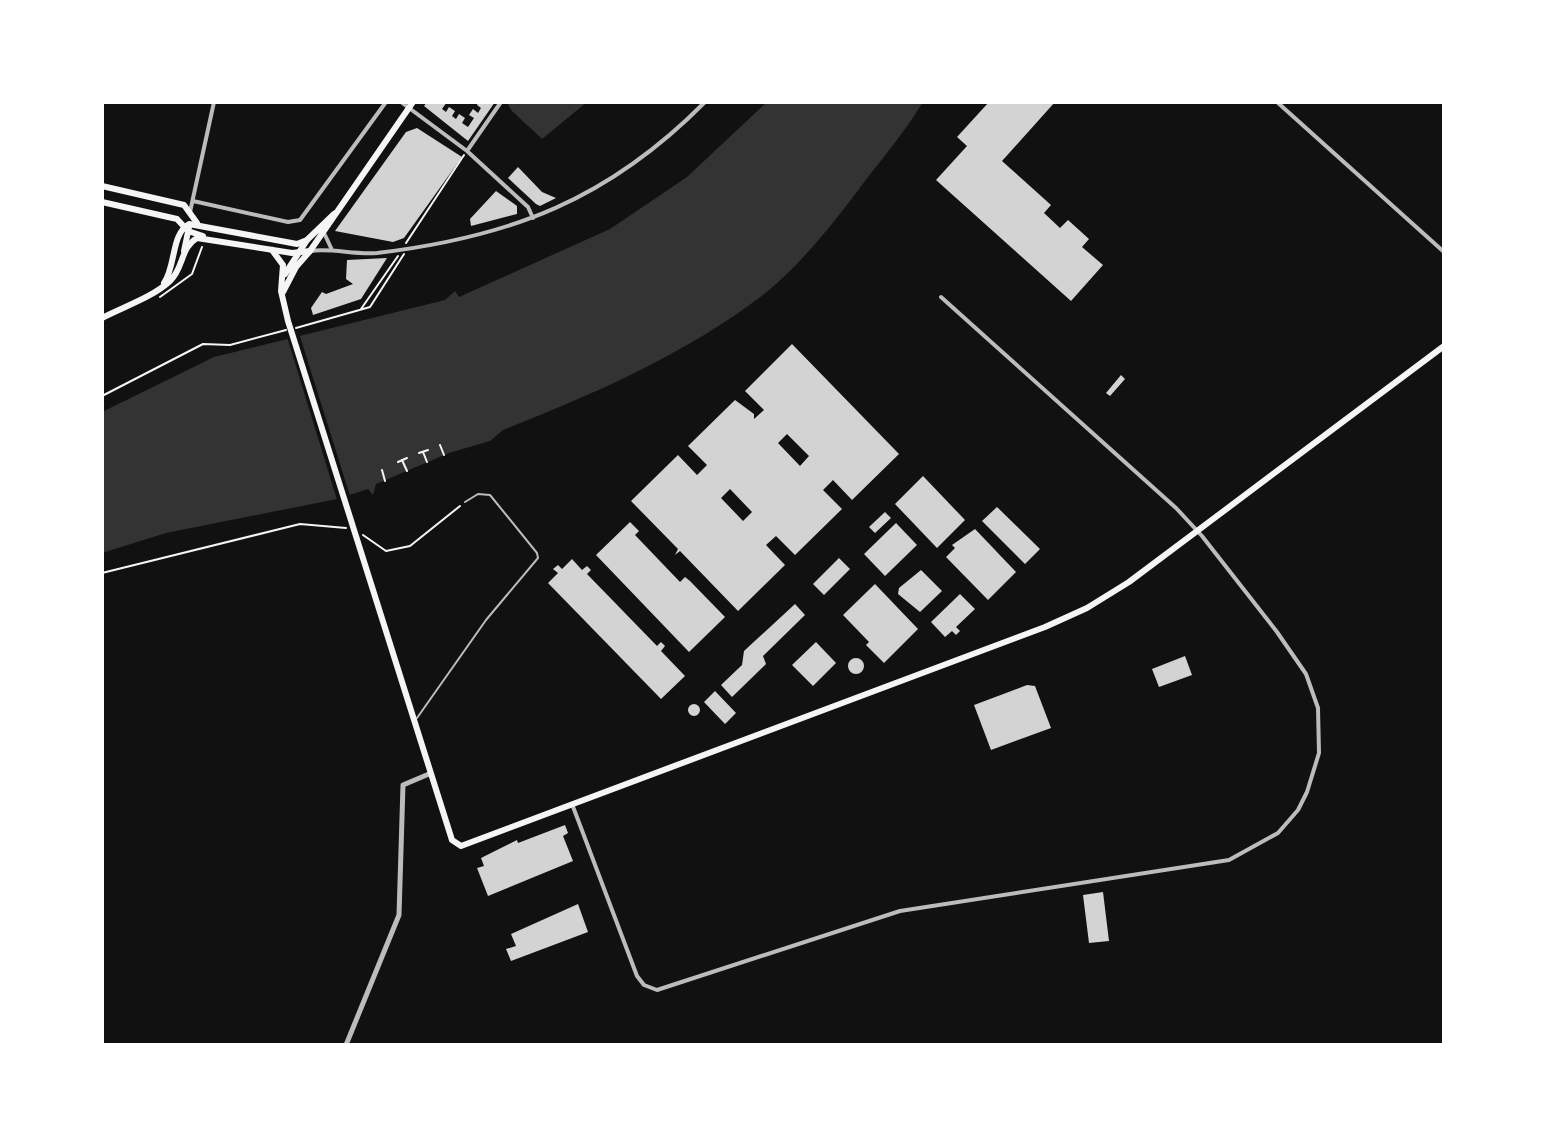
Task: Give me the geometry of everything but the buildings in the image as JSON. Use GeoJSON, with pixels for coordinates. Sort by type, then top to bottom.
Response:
{"type":"FeatureCollection","features":[{"type":"Feature","properties":{"kind":"main road"},"geometry":{"type":"LineString","coordinates":[[282,296],[300,262],[325,235],[411,105]]}},
{"type":"Feature","properties":{"kind":"main road"},"geometry":{"type":"LineString","coordinates":[[102,186],[180,204],[190,212]]}},
{"type":"Feature","properties":{"kind":"main road"},"geometry":{"type":"LineString","coordinates":[[102,202],[177,219],[203,236],[298,254],[310,251]]}},
{"type":"Feature","properties":{"kind":"main road"},"geometry":{"type":"LineString","coordinates":[[283,277],[307,240],[340,209]]}},
{"type":"Feature","properties":{"kind":"main road"},"geometry":{"type":"LineString","coordinates":[[177,219],[190,212]]}},
{"type":"Feature","properties":{"kind":"main road"},"geometry":{"type":"LineString","coordinates":[[102,318],[159,287],[176,273],[190,226],[190,212]]}},
{"type":"Feature","properties":{"kind":"main road"},"geometry":{"type":"LineString","coordinates":[[190,226],[292,244],[307,240]]}},
{"type":"Feature","properties":{"kind":"main road"},"geometry":{"type":"LineString","coordinates":[[159,287],[171,270],[190,226]]}},
{"type":"Feature","properties":{"kind":"main road"},"geometry":{"type":"LineString","coordinates":[[184,252],[193,239],[203,236]]}},
{"type":"Feature","properties":{"kind":"main road"},"geometry":{"type":"LineString","coordinates":[[292,244],[300,262]]}},
{"type":"Feature","properties":{"kind":"main road"},"geometry":{"type":"LineString","coordinates":[[272,250],[281,260],[282,296],[288,321],[412,721],[452,840],[458,846],[1067,618],[1129,582],[1444,346]]}},
{"type":"Feature","properties":{"kind":"street"},"geometry":{"type":"LineString","coordinates":[[190,212],[214,102]]}},
{"type":"Feature","properties":{"kind":"street"},"geometry":{"type":"LineString","coordinates":[[193,201],[288,222],[300,220],[386,102]]}},
{"type":"Feature","properties":{"kind":"street"},"geometry":{"type":"LineString","coordinates":[[401,102],[411,105],[467,151],[528,207],[533,218]]}},
{"type":"Feature","properties":{"kind":"street"},"geometry":{"type":"LineString","coordinates":[[467,151],[501,102]]}},
{"type":"Feature","properties":{"kind":"street"},"geometry":{"type":"LineString","coordinates":[[310,251],[359,254],[401,249],[457,240],[533,218],[575,201],[618,177],[705,102]]}},
{"type":"Feature","properties":{"kind":"street"},"geometry":{"type":"LineString","coordinates":[[1277,102],[1444,252]]}},
{"type":"Feature","properties":{"kind":"street"},"geometry":{"type":"LineString","coordinates":[[325,235],[332,250]]}},
{"type":"Feature","properties":{"kind":"street"},"geometry":{"type":"LineString","coordinates":[[572,804],[637,976],[644,985],[657,990],[900,911],[1205,866],[1239,857],[1278,833],[1298,810],[1316,767],[1319,720],[1311,685],[1300,663],[1198,531],[941,297]]}},
{"type":"Feature","properties":{"kind":"street"},"geometry":{"type":"LineString","coordinates":[[346,1045],[399,915],[403,785],[429,774]]}},
{"type":"Feature","properties":{"kind":"lane"},"geometry":{"type":"LineString","coordinates":[[412,721],[423,713],[486,620],[537,560],[537,553],[485,492],[465,502]]}},
{"type":"Feature","properties":{"kind":"path"},"geometry":{"type":"LineString","coordinates":[[401,249],[467,151]]}},
{"type":"Feature","properties":{"kind":"path"},"geometry":{"type":"LineString","coordinates":[[360,309],[398,257]]}},
{"type":"Feature","properties":{"kind":"path"},"geometry":{"type":"LineString","coordinates":[[102,396],[180,354],[212,343],[230,345],[370,307],[406,257]]}},
{"type":"Feature","properties":{"kind":"path"},"geometry":{"type":"LineString","coordinates":[[440,445],[444,455]]}},
{"type":"Feature","properties":{"kind":"path"},"geometry":{"type":"LineString","coordinates":[[419,453],[426,451],[427,462]]}},
{"type":"Feature","properties":{"kind":"path"},"geometry":{"type":"LineString","coordinates":[[398,462],[407,458]]}},
{"type":"Feature","properties":{"kind":"path"},"geometry":{"type":"LineString","coordinates":[[402,460],[407,471]]}},
{"type":"Feature","properties":{"kind":"path"},"geometry":{"type":"LineString","coordinates":[[382,470],[385,481]]}},
{"type":"Feature","properties":{"kind":"path"},"geometry":{"type":"LineString","coordinates":[[357,531],[380,549],[402,549],[465,502]]}},
{"type":"Feature","properties":{"kind":"path"},"geometry":{"type":"LineString","coordinates":[[102,573],[310,523],[347,528]]}},
{"type":"Feature","properties":{"kind":"shaded area"},"geometry":{"type":"Polygon","coordinates":[[[511,102],[587,102],[542,139],[512,111],[508,105],[511,102]]]}},
{"type":"Feature","properties":{"kind":"shaded area"},"geometry":{"type":"Polygon","coordinates":[[[767,102],[923,102],[817,241],[777,283],[733,317],[638,372],[503,430],[490,441],[449,453],[376,484],[373,495],[368,489],[337,499],[166,533],[102,553],[102,412],[214,357],[445,300],[455,291],[459,297],[610,229],[687,177],[767,102]]]}},
{"type":"Feature","properties":{"kind":"pier"},"geometry":{"type":"Polygon","coordinates":[[[299,333],[350,496],[338,503],[287,337],[299,333]]]}}]}
